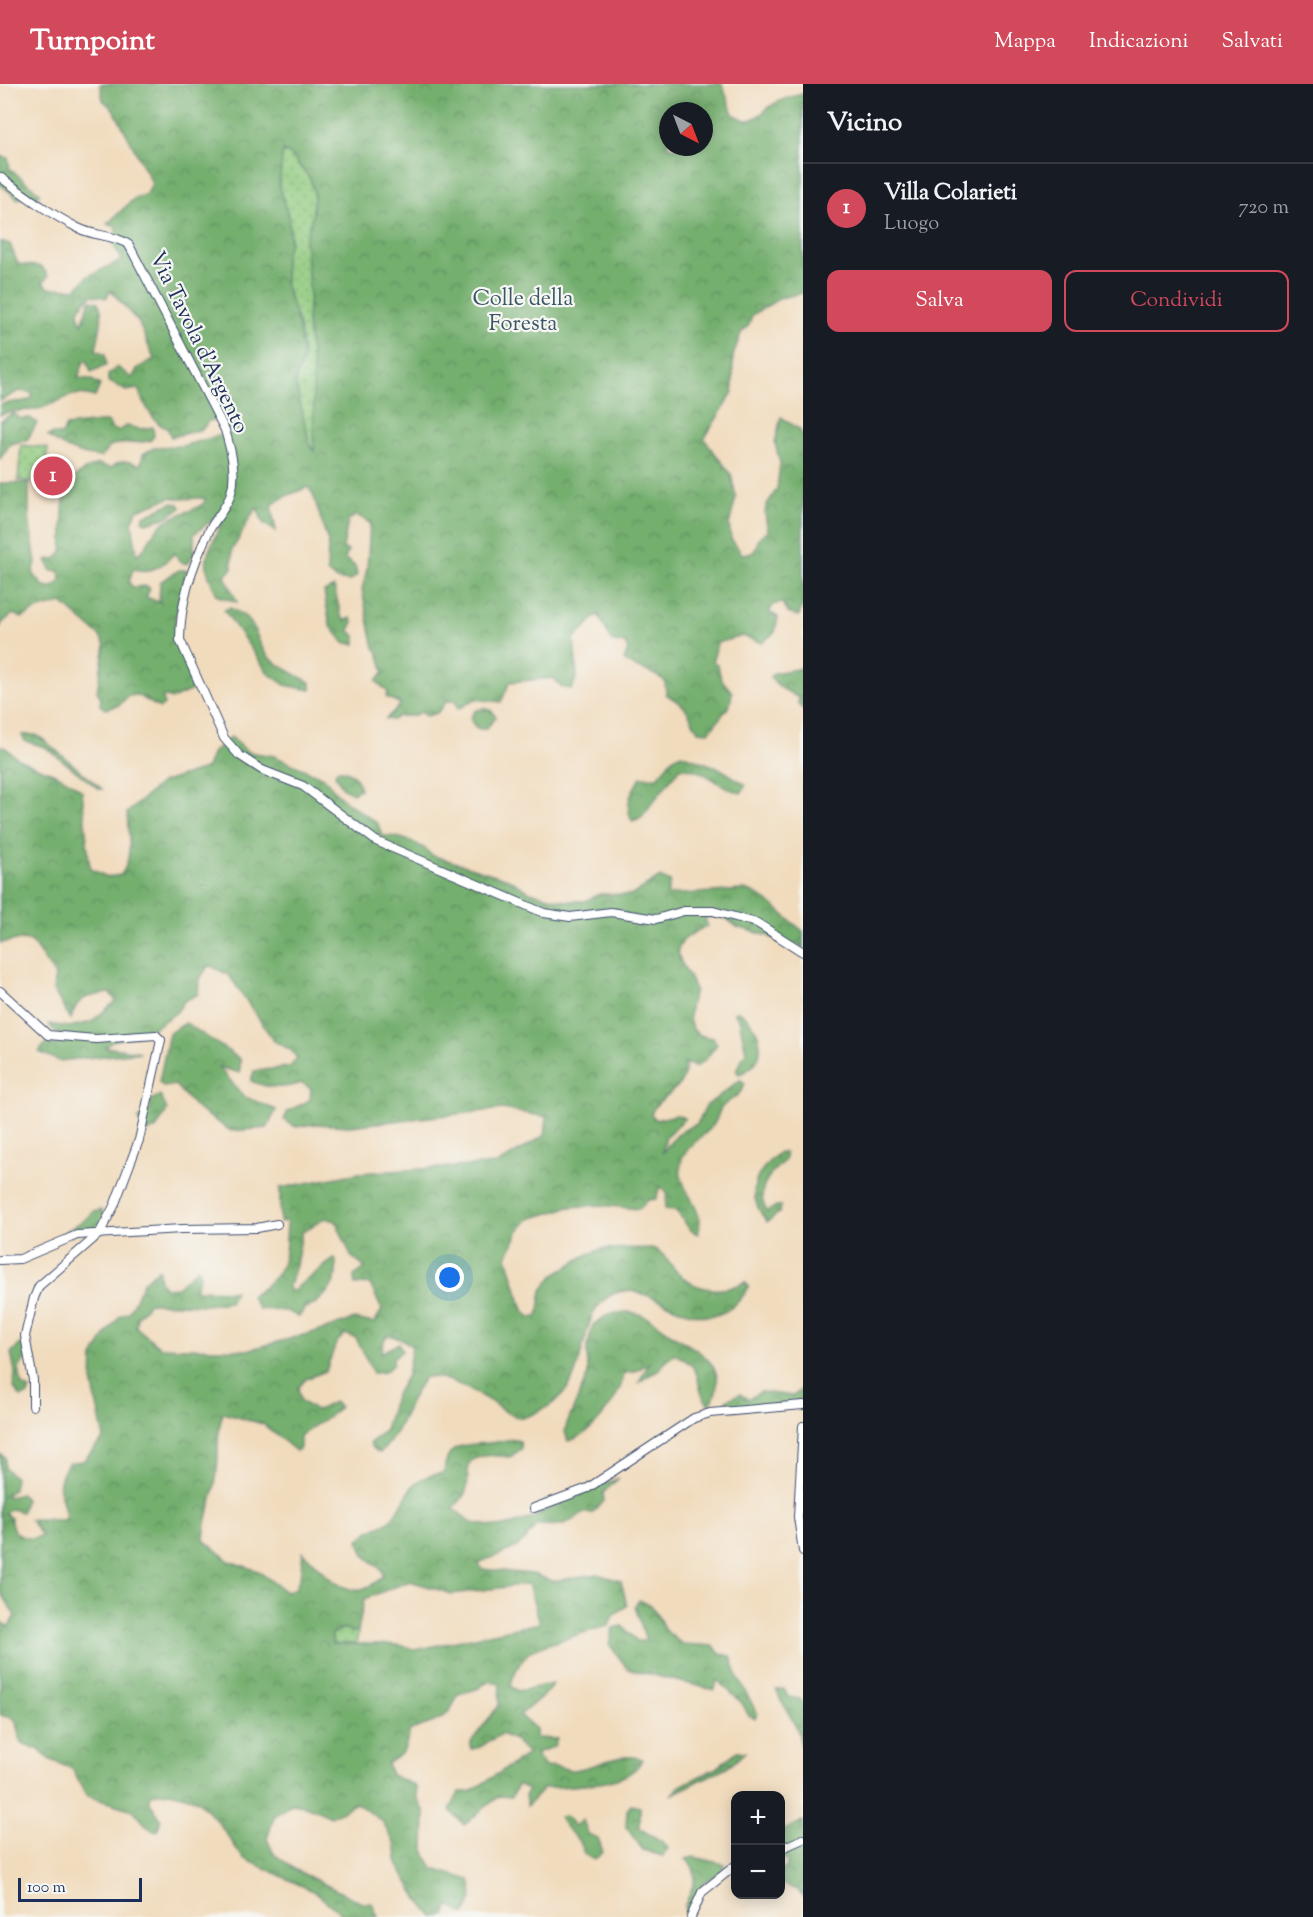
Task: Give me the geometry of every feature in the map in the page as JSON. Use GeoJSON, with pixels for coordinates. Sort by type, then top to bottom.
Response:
{"type":"FeatureCollection","features":[{"type":"Feature","properties":{"kind":"street","name":"Via Tavola d'Argento"},"geometry":{"type":"LineString","coordinates":[[0,177],[77,228],[96,236],[120,238],[129,245],[225,430],[232,453],[231,494],[204,542],[191,574],[180,626],[180,640],[224,738],[239,755],[262,770],[303,786],[376,841],[544,913],[570,917],[611,912],[656,919],[684,911],[713,911],[757,923],[803,952]]}},
{"type":"Feature","properties":{"kind":"street"},"geometry":{"type":"LineString","coordinates":[[0,991],[48,1035],[96,1039],[156,1035],[161,1040],[139,1140],[125,1183],[99,1234],[39,1286],[34,1298],[25,1336],[33,1380],[33,1406]]}},
{"type":"Feature","properties":{"kind":"street"},"geometry":{"type":"LineString","coordinates":[[0,1260],[20,1259],[77,1235],[257,1227],[276,1224]]}},
{"type":"Feature","properties":{"kind":"street"},"geometry":{"type":"LineString","coordinates":[[534,1508],[588,1488],[694,1418],[710,1413],[803,1406]]}},
{"type":"Feature","properties":{"kind":"street"},"geometry":{"type":"LineString","coordinates":[[803,1426],[798,1517],[803,1551]]}},
{"type":"Feature","properties":{"kind":"street"},"geometry":{"type":"LineString","coordinates":[[785,1847],[803,1839]]}},
{"type":"Feature","properties":{"kind":"street"},"geometry":{"type":"LineString","coordinates":[[691,1917],[702,1892],[731,1868]]}},
{"type":"Feature","properties":{"kind":"green space","name":"Colle della Foresta"},"geometry":{"type":"Polygon","coordinates":[[[100,84],[722,84],[733,114],[747,121],[780,101],[803,94],[803,293],[780,298],[752,315],[749,325],[741,333],[733,356],[733,392],[704,439],[731,474],[736,497],[729,525],[731,539],[742,554],[754,552],[760,536],[768,532],[765,514],[766,506],[777,489],[780,463],[775,443],[781,417],[799,429],[803,436],[803,602],[799,616],[788,613],[783,603],[774,604],[769,612],[778,617],[775,632],[762,643],[742,636],[717,643],[713,661],[718,666],[721,679],[732,692],[730,705],[709,732],[698,731],[686,709],[666,694],[665,681],[624,660],[628,650],[625,643],[613,642],[598,614],[574,639],[577,676],[572,689],[561,687],[554,678],[510,682],[501,702],[475,699],[458,709],[456,701],[447,701],[437,713],[426,716],[421,712],[413,716],[399,716],[393,720],[386,719],[401,704],[386,697],[388,692],[376,681],[384,673],[378,652],[374,648],[362,590],[367,569],[370,523],[357,515],[348,520],[343,548],[348,551],[345,559],[355,566],[357,575],[350,581],[335,579],[327,572],[328,542],[313,494],[308,487],[284,497],[271,506],[276,531],[264,524],[257,508],[250,517],[232,549],[232,568],[225,576],[237,602],[218,596],[211,583],[206,564],[210,548],[223,519],[215,518],[194,534],[194,553],[188,564],[180,562],[175,553],[166,562],[151,570],[133,569],[129,582],[132,587],[147,586],[150,589],[146,597],[159,602],[160,582],[179,570],[187,570],[175,620],[177,638],[196,688],[172,699],[163,696],[164,705],[160,708],[137,695],[128,696],[119,705],[105,709],[100,705],[101,698],[97,691],[105,645],[99,635],[62,603],[36,610],[22,618],[13,614],[2,623],[0,628],[0,483],[29,483],[29,519],[36,562],[33,573],[44,587],[53,587],[61,581],[60,571],[52,571],[46,560],[57,558],[62,552],[64,499],[74,479],[83,471],[98,464],[110,468],[124,462],[138,465],[141,463],[143,454],[156,447],[182,446],[222,435],[225,427],[219,419],[208,421],[203,429],[171,437],[168,429],[158,423],[150,412],[138,389],[126,391],[108,381],[108,375],[117,367],[132,378],[138,368],[154,359],[139,323],[111,291],[106,298],[93,295],[79,311],[82,324],[90,300],[98,302],[100,307],[101,319],[96,350],[105,354],[106,365],[91,372],[87,360],[84,361],[78,378],[90,379],[100,385],[95,397],[73,395],[42,408],[0,415],[0,405],[31,399],[33,393],[19,391],[0,401],[0,241],[10,244],[18,264],[42,267],[48,276],[43,283],[49,288],[76,289],[88,276],[122,260],[111,240],[116,234],[116,227],[107,224],[134,199],[147,194],[152,183],[114,110],[103,100],[100,84]],[[283,151],[279,185],[289,219],[290,241],[285,255],[285,284],[299,326],[303,358],[295,381],[310,446],[314,451],[313,369],[307,320],[310,297],[305,240],[313,214],[314,192],[310,178],[290,154],[283,151]],[[172,497],[137,510],[132,522],[137,555],[163,523],[205,502],[204,498],[178,499],[172,497]]]}},
{"type":"Feature","properties":{"kind":"green space"},"geometry":{"type":"Polygon","coordinates":[[[282,151],[290,154],[310,178],[314,192],[313,214],[305,240],[310,297],[307,320],[313,369],[315,451],[310,446],[295,381],[303,357],[299,326],[285,284],[285,255],[290,241],[289,219],[279,185],[282,151]]]}},
{"type":"Feature","properties":{"kind":"green space"},"geometry":{"type":"Polygon","coordinates":[[[0,156],[8,158],[10,169],[40,193],[35,199],[26,196],[18,199],[0,184],[0,156]]]}},
{"type":"Feature","properties":{"kind":"green space"},"geometry":{"type":"Polygon","coordinates":[[[14,413],[21,419],[30,418],[37,423],[27,440],[10,444],[0,459],[0,421],[14,413]]]}},
{"type":"Feature","properties":{"kind":"green space"},"geometry":{"type":"Polygon","coordinates":[[[108,422],[112,429],[118,431],[127,426],[140,429],[153,427],[154,436],[150,441],[111,445],[101,457],[73,451],[48,436],[62,435],[66,426],[108,422]]]}},
{"type":"Feature","properties":{"kind":"green space"},"geometry":{"type":"Polygon","coordinates":[[[21,445],[48,448],[44,483],[18,480],[21,445]]]}},
{"type":"Feature","properties":{"kind":"green space"},"geometry":{"type":"Polygon","coordinates":[[[171,503],[179,504],[181,508],[165,518],[146,523],[142,520],[144,516],[171,503]]]}},
{"type":"Feature","properties":{"kind":"green space"},"geometry":{"type":"Polygon","coordinates":[[[334,587],[341,616],[345,621],[351,618],[353,622],[349,630],[356,637],[356,644],[344,643],[330,625],[324,592],[334,587]]]}},
{"type":"Feature","properties":{"kind":"green space"},"geometry":{"type":"Polygon","coordinates":[[[230,608],[240,613],[251,624],[267,655],[281,667],[311,683],[311,690],[285,685],[268,673],[224,610],[230,608]]]}},
{"type":"Feature","properties":{"kind":"green space"},"geometry":{"type":"Polygon","coordinates":[[[803,668],[803,709],[798,704],[799,698],[781,688],[770,677],[774,673],[803,668]]]}},
{"type":"Feature","properties":{"kind":"green space"},"geometry":{"type":"Polygon","coordinates":[[[484,708],[492,711],[496,717],[486,729],[480,729],[474,726],[470,718],[475,711],[484,708]]]}},
{"type":"Feature","properties":{"kind":"green space"},"geometry":{"type":"Polygon","coordinates":[[[22,735],[36,735],[44,740],[102,789],[45,747],[25,741],[22,735]]]}},
{"type":"Feature","properties":{"kind":"green space"},"geometry":{"type":"Polygon","coordinates":[[[231,737],[248,752],[274,756],[324,778],[340,797],[378,824],[382,836],[409,841],[422,847],[431,855],[508,879],[530,892],[565,901],[585,901],[600,894],[632,895],[660,877],[670,882],[667,895],[744,890],[753,893],[769,902],[803,931],[803,948],[797,944],[786,946],[769,936],[737,927],[724,917],[705,917],[707,926],[683,940],[679,947],[680,961],[695,990],[689,1014],[692,1028],[696,1033],[713,1038],[717,1044],[706,1059],[696,1067],[684,1063],[685,1072],[678,1086],[654,1107],[651,1114],[655,1120],[676,1115],[685,1118],[666,1136],[662,1153],[677,1135],[697,1124],[706,1106],[740,1080],[745,1083],[739,1094],[722,1107],[712,1127],[683,1156],[680,1167],[681,1177],[698,1214],[700,1224],[698,1234],[690,1230],[676,1210],[665,1209],[667,1193],[660,1186],[656,1199],[648,1200],[639,1209],[600,1205],[569,1207],[529,1219],[519,1230],[507,1257],[523,1310],[531,1318],[538,1316],[542,1290],[553,1276],[584,1256],[601,1249],[652,1248],[661,1253],[686,1280],[711,1289],[729,1288],[745,1282],[749,1287],[732,1307],[715,1315],[697,1315],[644,1294],[627,1291],[611,1295],[599,1305],[591,1319],[577,1369],[570,1385],[558,1399],[526,1417],[519,1417],[509,1414],[473,1391],[457,1384],[441,1378],[425,1377],[394,1435],[380,1453],[372,1448],[370,1443],[385,1430],[395,1396],[407,1375],[412,1347],[405,1341],[389,1335],[385,1338],[381,1353],[399,1343],[402,1351],[393,1358],[393,1364],[385,1372],[373,1373],[356,1338],[345,1334],[336,1343],[326,1371],[306,1379],[298,1388],[301,1401],[316,1411],[334,1402],[340,1407],[300,1436],[300,1448],[296,1451],[263,1424],[223,1413],[219,1429],[216,1479],[204,1540],[229,1561],[258,1571],[286,1592],[295,1589],[300,1577],[303,1552],[330,1578],[349,1589],[360,1589],[371,1585],[383,1576],[382,1570],[364,1555],[359,1541],[371,1530],[390,1520],[410,1490],[421,1479],[444,1473],[450,1454],[462,1446],[508,1440],[520,1441],[521,1449],[510,1457],[483,1456],[469,1463],[466,1492],[453,1508],[472,1523],[498,1527],[509,1525],[535,1517],[560,1502],[619,1478],[603,1493],[604,1501],[593,1513],[582,1513],[560,1525],[536,1525],[523,1541],[511,1550],[479,1563],[482,1569],[533,1574],[552,1581],[597,1574],[621,1581],[627,1606],[613,1615],[609,1626],[531,1651],[521,1662],[510,1686],[518,1691],[552,1684],[548,1691],[520,1715],[536,1729],[536,1738],[557,1739],[554,1747],[538,1752],[537,1757],[546,1767],[582,1769],[616,1758],[633,1757],[642,1759],[636,1768],[613,1780],[544,1788],[527,1806],[525,1796],[528,1790],[518,1784],[512,1797],[499,1796],[464,1825],[450,1810],[459,1792],[470,1792],[528,1754],[515,1740],[501,1734],[480,1747],[471,1749],[471,1742],[499,1705],[500,1684],[489,1681],[477,1689],[458,1694],[450,1710],[440,1719],[410,1730],[403,1750],[387,1763],[391,1775],[416,1786],[417,1798],[425,1813],[424,1850],[433,1869],[470,1880],[472,1898],[464,1914],[448,1905],[446,1916],[433,1917],[418,1899],[398,1865],[395,1844],[382,1821],[356,1803],[331,1817],[306,1806],[291,1804],[274,1817],[267,1839],[274,1854],[296,1870],[362,1903],[372,1903],[378,1917],[345,1917],[315,1892],[243,1858],[218,1822],[196,1799],[170,1792],[150,1794],[150,1803],[161,1819],[157,1832],[146,1825],[132,1810],[86,1795],[72,1769],[49,1759],[38,1749],[21,1743],[15,1719],[0,1715],[0,1622],[9,1626],[15,1616],[0,1590],[0,1454],[5,1457],[5,1468],[15,1478],[13,1490],[6,1495],[9,1497],[21,1494],[25,1500],[22,1512],[11,1509],[5,1513],[11,1518],[11,1524],[16,1533],[20,1536],[36,1538],[42,1536],[30,1520],[66,1519],[60,1491],[63,1472],[68,1463],[83,1461],[104,1438],[92,1381],[93,1357],[120,1316],[129,1312],[144,1281],[159,1269],[160,1282],[165,1288],[177,1287],[198,1268],[200,1275],[195,1290],[235,1291],[229,1302],[206,1305],[149,1303],[137,1317],[136,1327],[160,1347],[248,1350],[354,1319],[374,1323],[382,1310],[370,1284],[355,1285],[354,1276],[365,1268],[351,1256],[336,1221],[325,1218],[302,1232],[296,1265],[288,1288],[292,1291],[335,1258],[336,1274],[331,1288],[315,1303],[308,1308],[306,1306],[299,1317],[287,1311],[259,1309],[251,1296],[272,1281],[278,1273],[286,1247],[287,1221],[280,1222],[280,1188],[359,1173],[498,1164],[545,1135],[547,1117],[503,1109],[350,1126],[314,1124],[296,1127],[284,1120],[288,1111],[310,1100],[311,1089],[302,1083],[276,1087],[264,1086],[251,1081],[254,1071],[290,1067],[297,1058],[291,1050],[274,1041],[229,975],[209,965],[199,980],[198,994],[184,1001],[177,1012],[144,1034],[112,1041],[105,1047],[141,1052],[59,1061],[39,1052],[45,1044],[58,1043],[65,1038],[55,1032],[49,1024],[69,1027],[91,1022],[116,1001],[110,993],[84,998],[76,1006],[71,1019],[53,990],[55,975],[31,941],[17,940],[0,943],[0,746],[19,759],[66,779],[82,791],[91,869],[107,877],[121,875],[128,861],[127,813],[161,783],[207,768],[213,752],[231,737]],[[410,1581],[364,1599],[358,1631],[352,1632],[344,1628],[332,1634],[332,1643],[387,1644],[415,1650],[540,1623],[528,1584],[452,1594],[410,1581]]]}},
{"type":"Feature","properties":{"kind":"green space"},"geometry":{"type":"Polygon","coordinates":[[[681,754],[719,768],[746,785],[741,793],[733,791],[696,770],[680,768],[641,818],[632,821],[629,809],[630,798],[641,777],[658,777],[672,759],[681,754]]]}},
{"type":"Feature","properties":{"kind":"green space"},"geometry":{"type":"Polygon","coordinates":[[[337,770],[353,775],[360,789],[353,793],[343,788],[335,775],[337,770]]]}},
{"type":"Feature","properties":{"kind":"green space"},"geometry":{"type":"Polygon","coordinates":[[[738,1011],[753,1025],[760,1043],[760,1053],[756,1061],[750,1069],[739,1074],[736,1070],[746,1052],[739,1019],[734,1012],[738,1011]]]}},
{"type":"Feature","properties":{"kind":"green space"},"geometry":{"type":"Polygon","coordinates":[[[186,1023],[240,1059],[240,1073],[219,1067],[243,1096],[276,1110],[267,1128],[231,1131],[196,1108],[175,1085],[164,1087],[159,1082],[169,1033],[186,1023]]]}},
{"type":"Feature","properties":{"kind":"green space"},"geometry":{"type":"Polygon","coordinates":[[[160,1095],[167,1110],[156,1129],[147,1132],[138,1119],[151,1109],[150,1101],[160,1095]]]}},
{"type":"Feature","properties":{"kind":"green space"},"geometry":{"type":"Polygon","coordinates":[[[779,1152],[785,1153],[785,1160],[765,1183],[762,1197],[767,1212],[776,1206],[781,1206],[780,1212],[767,1222],[756,1202],[755,1185],[763,1169],[779,1152]]]}},
{"type":"Feature","properties":{"kind":"green space"},"geometry":{"type":"Polygon","coordinates":[[[101,1210],[107,1220],[101,1229],[80,1230],[69,1237],[63,1233],[86,1219],[93,1211],[101,1210]]]}},
{"type":"Feature","properties":{"kind":"green space"},"geometry":{"type":"Polygon","coordinates":[[[626,1312],[652,1320],[704,1356],[716,1372],[716,1393],[710,1406],[704,1398],[696,1371],[685,1360],[674,1354],[658,1370],[639,1382],[649,1363],[634,1372],[624,1373],[622,1383],[604,1414],[586,1432],[568,1441],[565,1432],[567,1424],[588,1374],[587,1347],[593,1325],[609,1314],[626,1312]]]}},
{"type":"Feature","properties":{"kind":"green space"},"geometry":{"type":"Polygon","coordinates":[[[24,1340],[28,1355],[19,1368],[22,1386],[30,1389],[28,1395],[21,1397],[14,1388],[15,1371],[11,1353],[24,1340]]]}},
{"type":"Feature","properties":{"kind":"green space"},"geometry":{"type":"Polygon","coordinates":[[[803,1388],[803,1403],[733,1410],[726,1400],[740,1394],[748,1399],[761,1392],[793,1396],[803,1388]]]}},
{"type":"Feature","properties":{"kind":"green space"},"geometry":{"type":"Polygon","coordinates":[[[639,1600],[652,1606],[666,1631],[682,1644],[714,1646],[720,1654],[731,1656],[737,1676],[757,1713],[755,1718],[749,1716],[742,1703],[717,1680],[715,1690],[628,1669],[609,1644],[613,1628],[622,1626],[637,1641],[646,1641],[635,1606],[639,1600]]]}},
{"type":"Feature","properties":{"kind":"green space"},"geometry":{"type":"Polygon","coordinates":[[[344,1628],[352,1632],[358,1631],[356,1646],[332,1643],[331,1634],[344,1628]]]}},
{"type":"Feature","properties":{"kind":"green space"},"geometry":{"type":"Polygon","coordinates":[[[784,1689],[788,1697],[800,1699],[803,1706],[803,1755],[798,1731],[776,1690],[784,1689]]]}},
{"type":"Feature","properties":{"kind":"green space"},"geometry":{"type":"Polygon","coordinates":[[[737,1751],[745,1752],[731,1765],[671,1795],[680,1786],[716,1768],[737,1751]]]}},
{"type":"Feature","properties":{"kind":"green space"},"geometry":{"type":"Polygon","coordinates":[[[631,1805],[640,1807],[640,1829],[660,1840],[668,1848],[663,1856],[643,1850],[626,1827],[627,1810],[631,1805]]]}},
{"type":"Feature","properties":{"kind":"green space"},"geometry":{"type":"Polygon","coordinates":[[[566,1816],[574,1826],[583,1820],[588,1834],[598,1838],[603,1852],[594,1860],[584,1854],[580,1843],[559,1817],[566,1816]]]}},
{"type":"Feature","properties":{"kind":"green space"},"geometry":{"type":"Polygon","coordinates":[[[803,1821],[803,1896],[798,1890],[785,1885],[787,1860],[785,1859],[785,1830],[803,1821]]]}},
{"type":"Feature","properties":{"kind":"green space"},"geometry":{"type":"Polygon","coordinates":[[[694,1857],[724,1864],[722,1873],[705,1882],[698,1891],[687,1914],[684,1907],[695,1876],[691,1864],[686,1859],[694,1857]]]}},
{"type":"Feature","properties":{"kind":"place","name":"Villa Colarieti"},"geometry":{"type":"Point","coordinates":[53,476]}}]}
